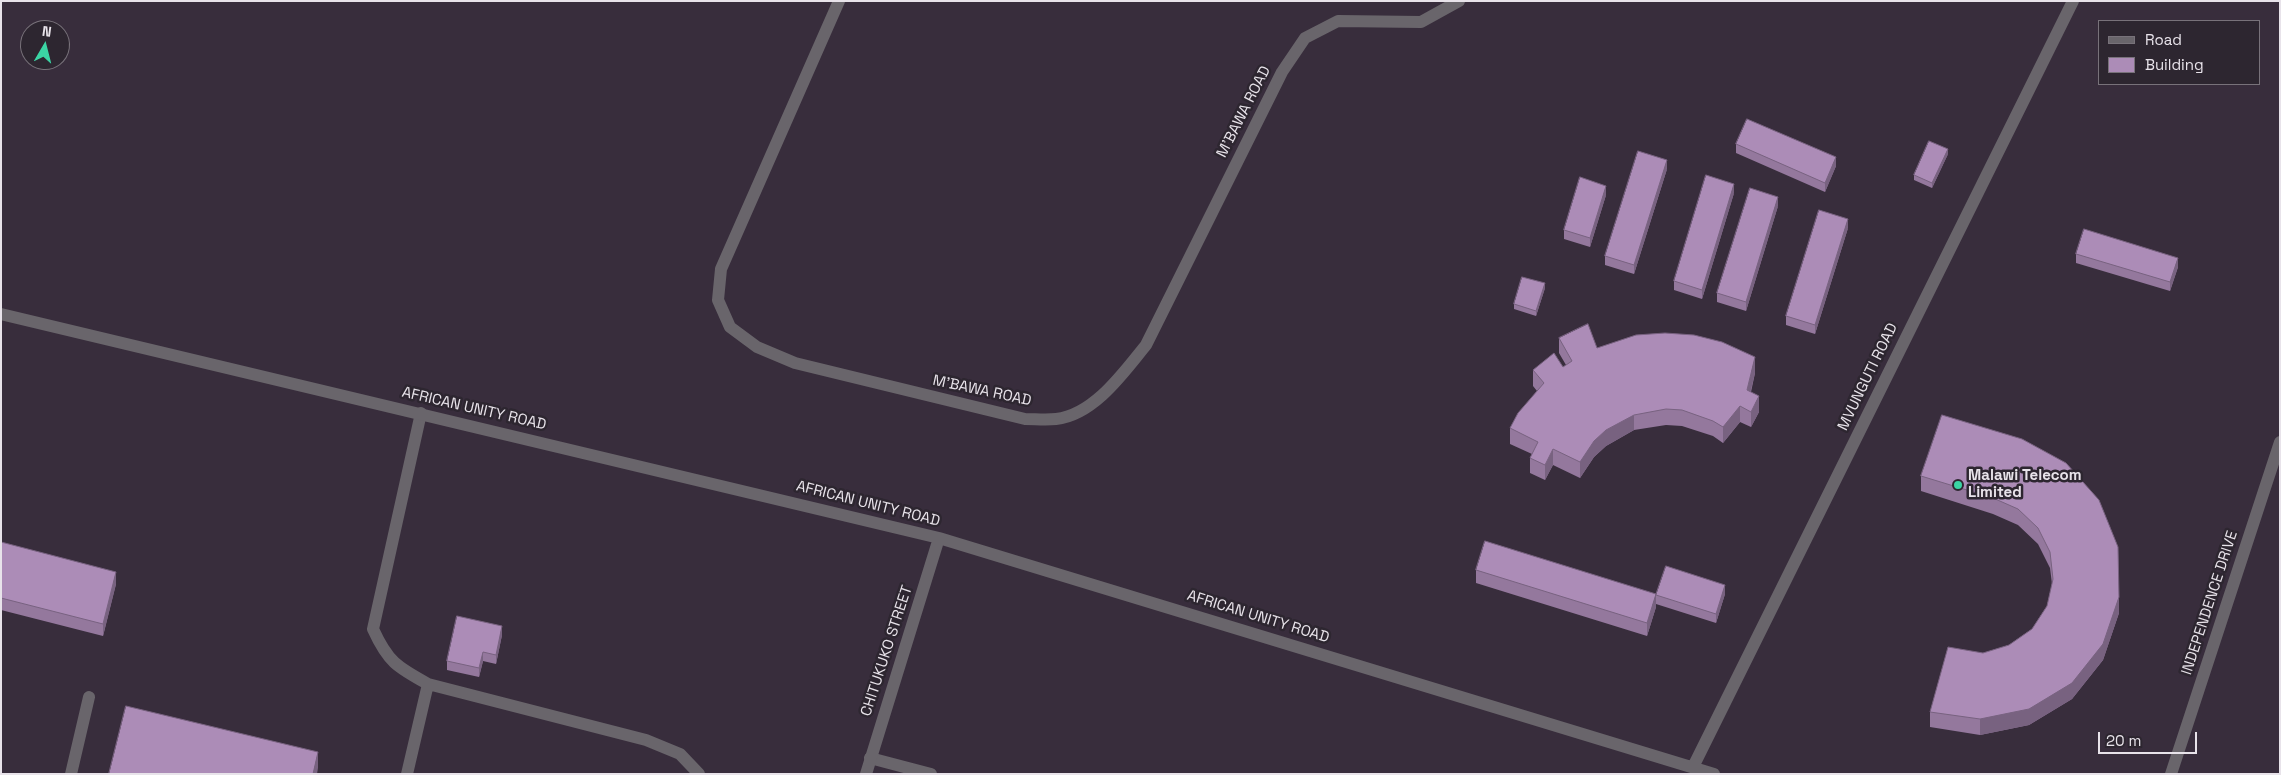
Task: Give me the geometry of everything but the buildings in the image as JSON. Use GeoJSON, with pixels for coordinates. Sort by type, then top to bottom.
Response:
{"type":"FeatureCollection","features":[{"type":"Feature","properties":{"kind":"street","name":"M'BAWA ROAD"},"geometry":{"type":"LineString","coordinates":[[839,1],[721,269],[718,300],[730,327],[757,347],[795,364],[1025,419],[1058,418],[1089,406],[1118,381],[1146,345],[1282,72],[1305,38],[1338,21],[1421,22],[1459,1]]}},
{"type":"Feature","properties":{"kind":"street","name":"MVUNGUTI ROAD"},"geometry":{"type":"LineString","coordinates":[[1694,767],[2072,1]]}},
{"type":"Feature","properties":{"kind":"street","name":"AFRICAN UNITY ROAD"},"geometry":{"type":"LineString","coordinates":[[1,314],[939,538],[1714,774]]}},
{"type":"Feature","properties":{"kind":"street"},"geometry":{"type":"LineString","coordinates":[[421,413],[373,629],[384,652],[402,670],[428,684],[646,740],[680,754],[699,774]]}},
{"type":"Feature","properties":{"kind":"street","name":"INDEPENDENCE DRIVE"},"geometry":{"type":"LineString","coordinates":[[2171,774],[2280,442]]}},
{"type":"Feature","properties":{"kind":"street","name":"CHITUKUKO STREET"},"geometry":{"type":"LineString","coordinates":[[866,774],[939,538]]}},
{"type":"Feature","properties":{"kind":"street"},"geometry":{"type":"LineString","coordinates":[[406,774],[428,684]]}},
{"type":"Feature","properties":{"kind":"street"},"geometry":{"type":"LineString","coordinates":[[71,774],[89,696]]}},
{"type":"Feature","properties":{"kind":"street"},"geometry":{"type":"LineString","coordinates":[[870,758],[930,774]]}},
{"type":"Feature","properties":{"kind":"shaded area"},"geometry":{"type":"Polygon","coordinates":[[[1,1],[2280,1],[2280,774],[1,774],[1,1]]]}},
{"type":"Feature","properties":{"kind":"place","name":"Malawi Telecom Limited"},"geometry":{"type":"Point","coordinates":[1958,485]}}]}
